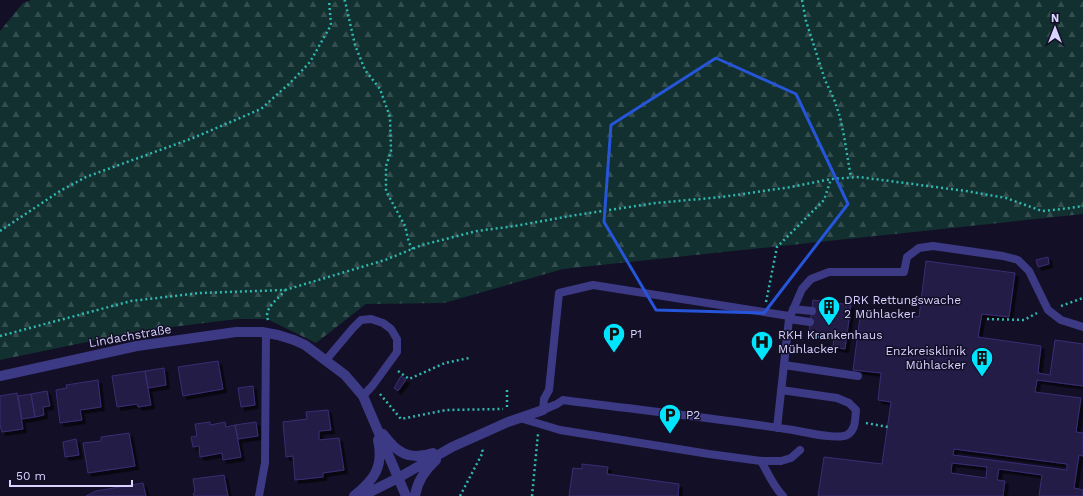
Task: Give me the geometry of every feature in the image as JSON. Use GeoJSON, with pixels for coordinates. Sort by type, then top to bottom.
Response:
{"type":"FeatureCollection","features":[{"type":"Feature","properties":{"kind":"street","name":"Lindachstraße"},"geometry":{"type":"LineString","coordinates":[[0,376],[137,346],[236,332],[270,333],[294,340],[305,345],[345,375],[363,396],[406,496]]}},
{"type":"Feature","properties":{"kind":"street"},"geometry":{"type":"LineString","coordinates":[[362,496],[398,478],[452,447],[508,422],[543,410]]}},
{"type":"Feature","properties":{"kind":"street"},"geometry":{"type":"LineString","coordinates":[[374,422],[388,441],[397,450],[409,456],[425,456],[452,447]]}},
{"type":"Feature","properties":{"kind":"street"},"geometry":{"type":"LineString","coordinates":[[354,496],[372,480],[378,469],[380,458],[379,444],[374,422]]}},
{"type":"Feature","properties":{"kind":"street"},"geometry":{"type":"LineString","coordinates":[[415,496],[420,480],[429,466],[452,447]]}},
{"type":"Feature","properties":{"kind":"lane"},"geometry":{"type":"LineString","coordinates":[[777,428],[790,314],[802,290],[811,279],[829,272],[904,272],[907,257],[919,248],[933,246],[1003,256],[1018,260],[1029,271],[1048,310],[1061,320],[1083,327]]}},
{"type":"Feature","properties":{"kind":"lane"},"geometry":{"type":"LineString","coordinates":[[781,390],[837,398],[849,403],[856,410],[852,431],[846,436],[831,436],[563,400],[543,410],[544,399],[549,390],[559,293],[593,285],[764,312],[790,314],[812,311]]}},
{"type":"Feature","properties":{"kind":"lane"},"geometry":{"type":"LineString","coordinates":[[790,314],[810,322]]}},
{"type":"Feature","properties":{"kind":"lane"},"geometry":{"type":"LineString","coordinates":[[326,360],[352,328],[361,320],[371,319],[383,323],[391,329],[397,339],[396,352],[388,365],[363,396]]}},
{"type":"Feature","properties":{"kind":"lane"},"geometry":{"type":"LineString","coordinates":[[259,496],[265,463],[270,333]]}},
{"type":"Feature","properties":{"kind":"lane"},"geometry":{"type":"LineString","coordinates":[[784,365],[858,376]]}},
{"type":"Feature","properties":{"kind":"lane"},"geometry":{"type":"LineString","coordinates":[[520,418],[567,432],[761,461],[781,462],[791,458],[800,450]]}},
{"type":"Feature","properties":{"kind":"lane"},"geometry":{"type":"LineString","coordinates":[[761,461],[771,480],[783,496]]}},
{"type":"Feature","properties":{"kind":"path"},"geometry":{"type":"LineString","coordinates":[[0,231],[60,191],[86,177],[193,138],[261,109],[291,82],[310,62],[331,25],[329,0]]}},
{"type":"Feature","properties":{"kind":"path"},"geometry":{"type":"LineString","coordinates":[[344,0],[350,19],[355,45],[365,70],[380,89],[390,117],[391,151],[386,166],[386,191],[405,226],[408,243],[413,249]]}},
{"type":"Feature","properties":{"kind":"path"},"geometry":{"type":"LineString","coordinates":[[802,0],[810,36],[825,80],[834,99],[840,117],[851,178]]}},
{"type":"Feature","properties":{"kind":"path"},"geometry":{"type":"LineString","coordinates":[[0,336],[131,301],[200,293],[285,290],[385,260],[422,246],[477,231],[656,203],[722,197],[792,187],[831,179],[859,177],[966,191],[1006,198],[1042,211],[1083,206]]}},
{"type":"Feature","properties":{"kind":"path"},"geometry":{"type":"LineString","coordinates":[[764,312],[777,247],[824,200],[831,179]]}},
{"type":"Feature","properties":{"kind":"path"},"geometry":{"type":"LineString","coordinates":[[270,333],[266,316],[268,309],[282,296],[285,290]]}},
{"type":"Feature","properties":{"kind":"path"},"geometry":{"type":"LineString","coordinates":[[987,319],[1024,320],[1040,312],[1083,298]]}},
{"type":"Feature","properties":{"kind":"path"},"geometry":{"type":"LineString","coordinates":[[388,365],[408,379],[445,363],[469,358]]}},
{"type":"Feature","properties":{"kind":"path"},"geometry":{"type":"LineString","coordinates":[[373,385],[401,419],[446,410],[507,409]]}},
{"type":"Feature","properties":{"kind":"path"},"geometry":{"type":"LineString","coordinates":[[507,390],[508,422]]}},
{"type":"Feature","properties":{"kind":"path"},"geometry":{"type":"LineString","coordinates":[[855,421],[888,427]]}},
{"type":"Feature","properties":{"kind":"path"},"geometry":{"type":"LineString","coordinates":[[532,496],[540,424]]}},
{"type":"Feature","properties":{"kind":"path"},"geometry":{"type":"LineString","coordinates":[[460,496],[483,452],[478,435]]}},
{"type":"Feature","properties":{"kind":"highlighted area"},"geometry":{"type":"Polygon","coordinates":[[[716,58],[796,94],[848,204],[764,313],[656,310],[604,222],[611,125],[716,58]]]}},
{"type":"Feature","properties":{"kind":"green space"},"geometry":{"type":"Polygon","coordinates":[[[31,0],[1083,0],[1083,214],[563,269],[444,303],[366,304],[316,343],[267,319],[237,319],[140,331],[0,360],[0,31],[23,3],[31,0]]]}},
{"type":"Feature","properties":{"kind":"building"},"geometry":{"type":"Polygon","coordinates":[[[1048,257],[1049,264],[1038,267],[1036,260],[1048,257]]]}},
{"type":"Feature","properties":{"kind":"building","name":"Enzkreisklinik Mühlacker"},"geometry":{"type":"Polygon","coordinates":[[[926,261],[1015,273],[1009,317],[982,314],[978,337],[1041,346],[1038,373],[1050,375],[1055,340],[1083,344],[1083,386],[1037,380],[1035,392],[1081,398],[1076,432],[1083,433],[1083,456],[1079,455],[1074,488],[1083,490],[1083,496],[1039,496],[1042,475],[999,469],[997,480],[1005,481],[1003,496],[818,496],[824,457],[882,464],[891,402],[878,400],[881,373],[853,370],[861,310],[919,317],[926,261]],[[954,449],[953,455],[1067,470],[1067,464],[954,449]],[[952,463],[951,473],[986,478],[987,467],[952,463]]]}},
{"type":"Feature","properties":{"kind":"building","name":"DRK Rettungswache 2 Mühlacker"},"geometry":{"type":"Polygon","coordinates":[[[813,300],[851,305],[845,349],[833,347],[834,336],[809,332],[813,300]]]}},
{"type":"Feature","properties":{"kind":"building"},"geometry":{"type":"Polygon","coordinates":[[[218,361],[223,389],[183,396],[178,367],[218,361]]]}},
{"type":"Feature","properties":{"kind":"building"},"geometry":{"type":"Polygon","coordinates":[[[164,368],[166,385],[148,388],[145,371],[164,368]]]}},
{"type":"Feature","properties":{"kind":"building"},"geometry":{"type":"Polygon","coordinates":[[[145,371],[151,405],[138,407],[137,404],[117,407],[112,376],[145,371]]]}},
{"type":"Feature","properties":{"kind":"building"},"geometry":{"type":"Polygon","coordinates":[[[401,376],[406,380],[398,391],[394,388],[401,376]]]}},
{"type":"Feature","properties":{"kind":"building"},"geometry":{"type":"Polygon","coordinates":[[[98,380],[101,407],[80,410],[82,420],[60,423],[56,390],[67,388],[66,385],[98,380]]]}},
{"type":"Feature","properties":{"kind":"building"},"geometry":{"type":"Polygon","coordinates":[[[253,386],[255,405],[241,407],[238,388],[253,386]]]}},
{"type":"Feature","properties":{"kind":"building"},"geometry":{"type":"Polygon","coordinates":[[[47,391],[50,406],[43,407],[44,415],[35,417],[31,394],[47,391]]]}},
{"type":"Feature","properties":{"kind":"building"},"geometry":{"type":"Polygon","coordinates":[[[17,393],[23,429],[2,432],[0,425],[0,396],[17,393]]]}},
{"type":"Feature","properties":{"kind":"building"},"geometry":{"type":"Polygon","coordinates":[[[31,394],[35,417],[22,419],[18,396],[31,394]]]}},
{"type":"Feature","properties":{"kind":"building"},"geometry":{"type":"Polygon","coordinates":[[[328,410],[331,430],[319,431],[319,440],[339,438],[344,470],[323,473],[323,477],[295,480],[293,456],[286,457],[283,422],[307,419],[306,412],[328,410]]]}},
{"type":"Feature","properties":{"kind":"building"},"geometry":{"type":"Polygon","coordinates":[[[210,422],[210,425],[225,422],[226,427],[235,425],[241,457],[223,460],[222,453],[200,457],[199,446],[193,447],[191,437],[197,436],[195,424],[210,422]]]}},
{"type":"Feature","properties":{"kind":"building"},"geometry":{"type":"Polygon","coordinates":[[[256,422],[258,436],[238,439],[235,425],[256,422]]]}},
{"type":"Feature","properties":{"kind":"building"},"geometry":{"type":"Polygon","coordinates":[[[129,433],[135,466],[88,473],[83,443],[101,441],[101,437],[129,433]]]}},
{"type":"Feature","properties":{"kind":"building"},"geometry":{"type":"Polygon","coordinates":[[[76,439],[79,455],[65,457],[63,442],[76,439]]]}},
{"type":"Feature","properties":{"kind":"building"},"geometry":{"type":"Polygon","coordinates":[[[582,464],[608,467],[607,474],[679,484],[678,496],[569,496],[573,468],[582,469],[582,464]]]}},
{"type":"Feature","properties":{"kind":"building"},"geometry":{"type":"Polygon","coordinates":[[[224,475],[228,496],[194,496],[193,494],[195,492],[193,479],[224,475]]]}},
{"type":"Feature","properties":{"kind":"building"},"geometry":{"type":"Polygon","coordinates":[[[143,483],[146,496],[86,496],[96,491],[143,483]]]}},
{"type":"Feature","properties":{"kind":"place","name":"DRK Rettungswache 2 Mühlacker"},"geometry":{"type":"Point","coordinates":[829,326]}},
{"type":"Feature","properties":{"kind":"place","name":"P1"},"geometry":{"type":"Point","coordinates":[614,354]}},
{"type":"Feature","properties":{"kind":"place","name":"RKH Krankenhaus Mühlacker"},"geometry":{"type":"Point","coordinates":[762,362]}},
{"type":"Feature","properties":{"kind":"place","name":"Enzkreisklinik Mühlacker"},"geometry":{"type":"Point","coordinates":[982,378]}},
{"type":"Feature","properties":{"kind":"place","name":"P2"},"geometry":{"type":"Point","coordinates":[670,434]}}]}
